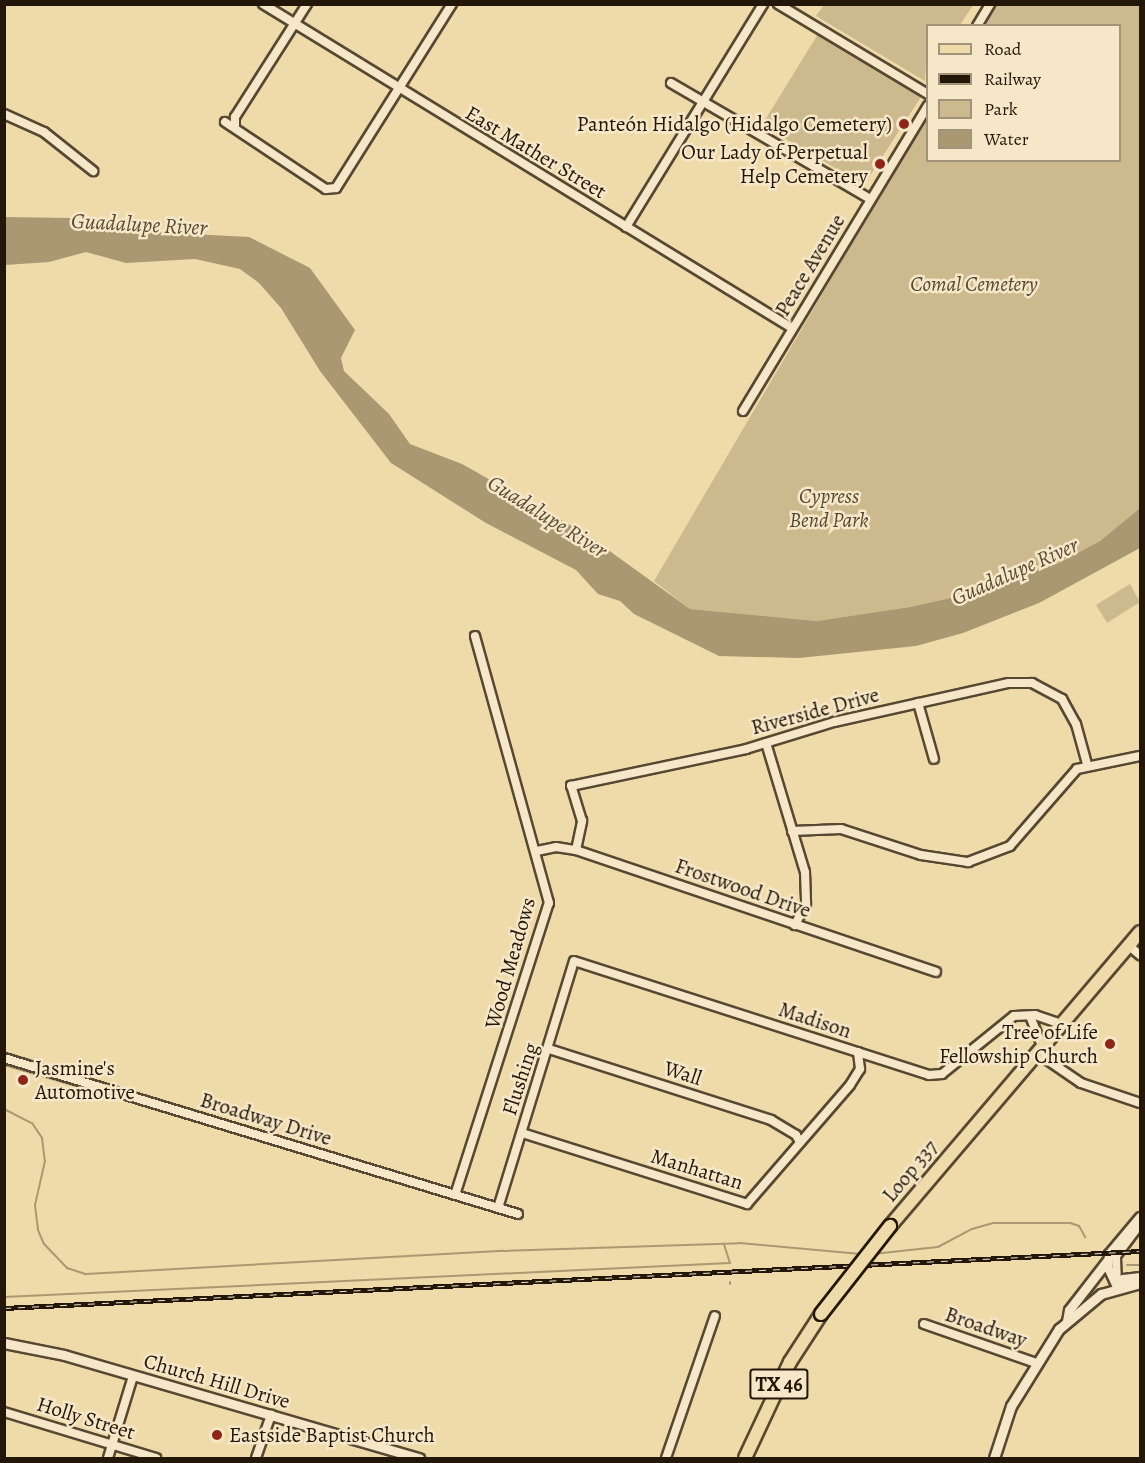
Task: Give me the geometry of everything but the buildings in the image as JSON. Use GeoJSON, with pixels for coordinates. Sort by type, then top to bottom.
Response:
{"type":"FeatureCollection","features":[{"type":"Feature","properties":{"kind":"main road","name":"Loop 337"},"geometry":{"type":"LineString","coordinates":[[745,1458],[786,1370],[821,1314],[890,1226],[1140,932]]}},
{"type":"Feature","properties":{"kind":"street","name":"East Mather Street"},"geometry":{"type":"LineString","coordinates":[[262,4],[399,90],[792,328]]}},
{"type":"Feature","properties":{"kind":"street"},"geometry":{"type":"LineString","coordinates":[[307,4],[235,117],[235,125],[242,135],[326,189],[334,189],[341,184],[452,4]]}},
{"type":"Feature","properties":{"kind":"street"},"geometry":{"type":"LineString","coordinates":[[626,227],[763,4]]}},
{"type":"Feature","properties":{"kind":"street"},"geometry":{"type":"LineString","coordinates":[[778,4],[926,93]]}},
{"type":"Feature","properties":{"kind":"street"},"geometry":{"type":"LineString","coordinates":[[978,24],[990,4]]}},
{"type":"Feature","properties":{"kind":"street"},"geometry":{"type":"LineString","coordinates":[[671,83],[704,100],[870,200]]}},
{"type":"Feature","properties":{"kind":"street","name":"Peace Avenue"},"geometry":{"type":"LineString","coordinates":[[743,411],[926,108]]}},
{"type":"Feature","properties":{"kind":"street"},"geometry":{"type":"LineString","coordinates":[[4,114],[44,132],[93,171]]}},
{"type":"Feature","properties":{"kind":"street"},"geometry":{"type":"LineString","coordinates":[[225,122],[235,125]]}},
{"type":"Feature","properties":{"kind":"street","name":"Wood Meadows"},"geometry":{"type":"LineString","coordinates":[[456,1195],[548,911],[549,891],[475,636]]}},
{"type":"Feature","properties":{"kind":"street","name":"Riverside Drive"},"geometry":{"type":"LineString","coordinates":[[576,850],[582,821],[571,786],[766,743],[834,722],[1010,683],[1044,687],[1062,699],[1072,714],[1087,764]]}},
{"type":"Feature","properties":{"kind":"street"},"geometry":{"type":"LineString","coordinates":[[918,703],[934,759]]}},
{"type":"Feature","properties":{"kind":"street"},"geometry":{"type":"LineString","coordinates":[[766,743],[792,831],[807,893],[806,904],[795,925]]}},
{"type":"Feature","properties":{"kind":"street"},"geometry":{"type":"LineString","coordinates":[[792,831],[841,829],[921,855],[969,862],[1010,846],[1068,777],[1087,764],[1140,756]]}},
{"type":"Feature","properties":{"kind":"street","name":"Frostwood Drive"},"geometry":{"type":"LineString","coordinates":[[537,851],[556,847],[576,850],[936,972]]}},
{"type":"Feature","properties":{"kind":"street"},"geometry":{"type":"LineString","coordinates":[[1128,945],[1140,955]]}},
{"type":"Feature","properties":{"kind":"street","name":"Madison"},"geometry":{"type":"LineString","coordinates":[[574,961],[858,1052],[938,1075],[1008,1019],[1019,1014],[1061,1024]]}},
{"type":"Feature","properties":{"kind":"street","name":"Flushing"},"geometry":{"type":"LineString","coordinates":[[498,1208],[549,1049],[574,961]]}},
{"type":"Feature","properties":{"kind":"street"},"geometry":{"type":"LineString","coordinates":[[1030,1016],[1040,1049],[1068,1075],[1099,1090],[1140,1103]]}},
{"type":"Feature","properties":{"kind":"street","name":"Wall"},"geometry":{"type":"LineString","coordinates":[[549,1049],[771,1120],[796,1135],[800,1142]]}},
{"type":"Feature","properties":{"kind":"street","name":"Manhattan"},"geometry":{"type":"LineString","coordinates":[[522,1133],[747,1204],[856,1076],[858,1052]]}},
{"type":"Feature","properties":{"kind":"street","name":"Broadway Drive"},"geometry":{"type":"LineString","coordinates":[[4,1058],[518,1214]]}},
{"type":"Feature","properties":{"kind":"street"},"geometry":{"type":"LineString","coordinates":[[993,1458],[1004,1421],[1036,1363],[1067,1321],[1080,1294],[1140,1217]]}},
{"type":"Feature","properties":{"kind":"street"},"geometry":{"type":"LineString","coordinates":[[1117,1287],[1114,1261],[1140,1224]]}},
{"type":"Feature","properties":{"kind":"street"},"geometry":{"type":"LineString","coordinates":[[1107,1261],[1117,1287]]}},
{"type":"Feature","properties":{"kind":"street"},"geometry":{"type":"LineString","coordinates":[[1117,1287],[1123,1279],[1140,1277]]}},
{"type":"Feature","properties":{"kind":"street"},"geometry":{"type":"LineString","coordinates":[[1067,1321],[1101,1294],[1117,1287],[1140,1283]]}},
{"type":"Feature","properties":{"kind":"street"},"geometry":{"type":"LineString","coordinates":[[666,1458],[715,1316]]}},
{"type":"Feature","properties":{"kind":"street","name":"Broadway"},"geometry":{"type":"LineString","coordinates":[[924,1324],[1036,1363]]}},
{"type":"Feature","properties":{"kind":"street","name":"Church Hill Drive"},"geometry":{"type":"LineString","coordinates":[[4,1343],[133,1376],[419,1458]]}},
{"type":"Feature","properties":{"kind":"street"},"geometry":{"type":"LineString","coordinates":[[108,1458],[133,1376]]}},
{"type":"Feature","properties":{"kind":"street","name":"Holly Street"},"geometry":{"type":"LineString","coordinates":[[4,1412],[156,1458]]}},
{"type":"Feature","properties":{"kind":"street"},"geometry":{"type":"LineString","coordinates":[[256,1458],[271,1415]]}},
{"type":"Feature","properties":{"kind":"green space"},"geometry":{"type":"Polygon","coordinates":[[[824,4],[973,5],[961,24],[926,24],[925,81],[816,16],[824,4]]]}},
{"type":"Feature","properties":{"kind":"green space"},"geometry":{"type":"Polygon","coordinates":[[[991,5],[1140,5],[1140,508],[1100,541],[1059,563],[973,593],[910,607],[817,621],[690,609],[654,581],[926,117],[926,162],[1121,162],[1121,24],[980,24],[991,5]]]}},
{"type":"Feature","properties":{"kind":"green space"},"geometry":{"type":"Polygon","coordinates":[[[818,34],[921,97],[864,185],[762,125],[818,34]]]}},
{"type":"Feature","properties":{"kind":"green space"},"geometry":{"type":"Polygon","coordinates":[[[1130,584],[1140,602],[1107,623],[1096,605],[1130,584]]]}},
{"type":"Feature","properties":{"kind":"water","name":"Guadalupe River"},"geometry":{"type":"Polygon","coordinates":[[[4,217],[71,218],[96,229],[249,237],[310,268],[355,330],[341,358],[344,371],[389,414],[410,444],[462,464],[586,534],[690,609],[817,621],[910,607],[973,593],[1059,563],[1100,541],[1140,508],[1140,548],[1039,603],[963,633],[916,646],[799,658],[719,656],[634,614],[620,601],[598,594],[576,570],[486,523],[391,463],[320,371],[281,308],[259,283],[240,269],[195,259],[126,263],[86,252],[49,262],[5,265],[4,217]]]}},
{"type":"Feature","properties":{"kind":"waterway"},"geometry":{"type":"LineString","coordinates":[[4,1052],[207,1114]]}},
{"type":"Feature","properties":{"kind":"waterway"},"geometry":{"type":"LineString","coordinates":[[4,1065],[82,1088]]}},
{"type":"Feature","properties":{"kind":"waterway"},"geometry":{"type":"LineString","coordinates":[[4,1109],[32,1123],[42,1138],[45,1161],[35,1205],[38,1230],[44,1244],[67,1268],[86,1274],[503,1251],[740,1243],[861,1254]]}},
{"type":"Feature","properties":{"kind":"waterway"},"geometry":{"type":"LineString","coordinates":[[873,1254],[938,1247],[972,1229],[993,1223],[1070,1223],[1079,1226],[1085,1237]]}},
{"type":"Feature","properties":{"kind":"waterway"},"geometry":{"type":"LineString","coordinates":[[4,1297],[730,1263],[724,1244]]}},
{"type":"Feature","properties":{"kind":"waterway"},"geometry":{"type":"LineString","coordinates":[[1127,1265],[1140,1265]]}},
{"type":"Feature","properties":{"kind":"railway"},"geometry":{"type":"LineString","coordinates":[[4,1308],[1140,1251]]}},
{"type":"Feature","properties":{"kind":"place","name":"Panteón Hidalgo (Hidalgo Cemetery)"},"geometry":{"type":"Point","coordinates":[904,124]}},
{"type":"Feature","properties":{"kind":"place","name":"Our Lady of Perpetual Help Cemetery"},"geometry":{"type":"Point","coordinates":[880,164]}},
{"type":"Feature","properties":{"kind":"place","name":"Tree of Life Fellowship Church"},"geometry":{"type":"Point","coordinates":[1110,1044]}},
{"type":"Feature","properties":{"kind":"place","name":"Jasmine's Automotive"},"geometry":{"type":"Point","coordinates":[23,1080]}},
{"type":"Feature","properties":{"kind":"place","name":"Eastside Baptist Church"},"geometry":{"type":"Point","coordinates":[217,1435]}},
{"type":"Feature","properties":{"kind":"park label","name":"Comal Cemetery"},"geometry":{"type":"Point","coordinates":[974,284]}},
{"type":"Feature","properties":{"kind":"park label","name":"Cypress Bend Park"},"geometry":{"type":"Point","coordinates":[829,508]}}]}
